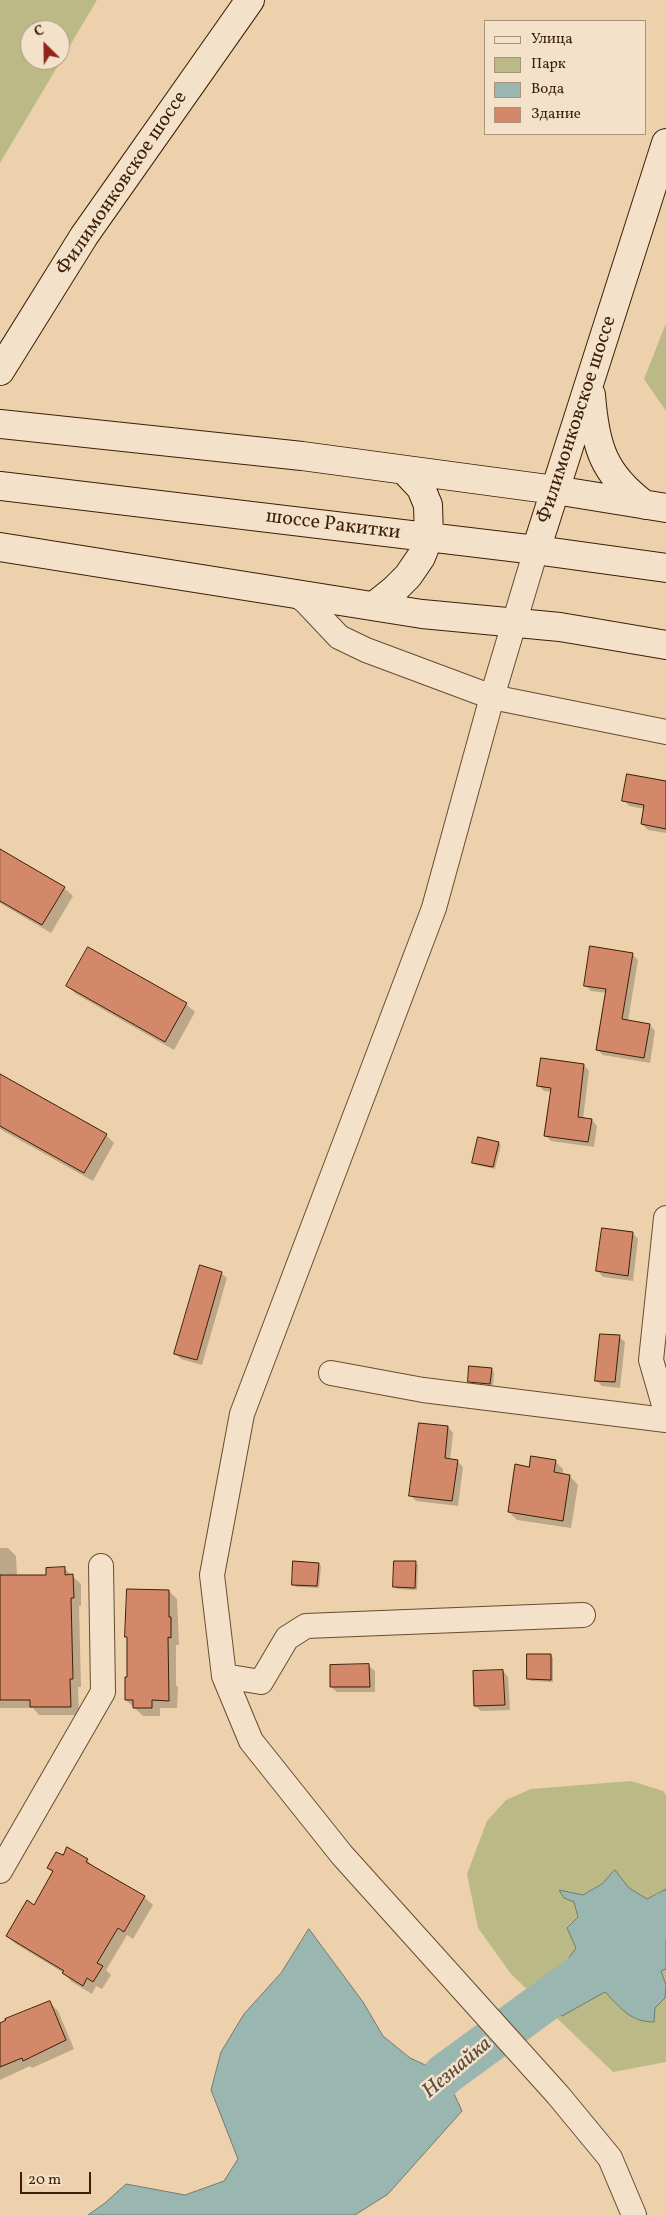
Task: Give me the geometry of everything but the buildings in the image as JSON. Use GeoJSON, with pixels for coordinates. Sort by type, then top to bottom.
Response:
{"type":"FeatureCollection","features":[{"type":"Feature","properties":{"kind":"street","name":"Филимонковское шоссе"},"geometry":{"type":"LineString","coordinates":[[0,371],[84,236],[250,0]]}},
{"type":"Feature","properties":{"kind":"street","name":"Филимонковское шоссе"},"geometry":{"type":"LineString","coordinates":[[634,2215],[610,2158],[558,2095],[342,1855],[251,1741],[224,1676],[212,1575],[242,1414],[434,908],[492,697],[536,550],[666,143]]}},
{"type":"Feature","properties":{"kind":"street"},"geometry":{"type":"LineString","coordinates":[[590,384],[593,428],[606,466],[625,490],[656,506]]}},
{"type":"Feature","properties":{"kind":"street"},"geometry":{"type":"LineString","coordinates":[[0,424],[302,456],[556,490],[656,506]]}},
{"type":"Feature","properties":{"kind":"street"},"geometry":{"type":"LineString","coordinates":[[374,606],[408,576],[421,557],[429,537],[428,505],[421,488],[405,471]]}},
{"type":"Feature","properties":{"kind":"street","name":"шоссе Ракитки"},"geometry":{"type":"LineString","coordinates":[[0,486],[536,550],[666,568]]}},
{"type":"Feature","properties":{"kind":"street"},"geometry":{"type":"LineString","coordinates":[[0,547],[294,592],[422,614],[560,627],[666,645]]}},
{"type":"Feature","properties":{"kind":"street"},"geometry":{"type":"LineString","coordinates":[[294,592],[306,602],[339,638],[366,650],[492,697],[666,732]]}},
{"type":"Feature","properties":{"kind":"street"},"geometry":{"type":"LineString","coordinates":[[666,1218],[651,1360],[666,1412]]}},
{"type":"Feature","properties":{"kind":"street"},"geometry":{"type":"LineString","coordinates":[[331,1373],[423,1390],[666,1420]]}},
{"type":"Feature","properties":{"kind":"street"},"geometry":{"type":"LineString","coordinates":[[0,1871],[103,1692],[101,1566]]}},
{"type":"Feature","properties":{"kind":"street"},"geometry":{"type":"LineString","coordinates":[[224,1676],[261,1682],[287,1638],[306,1626],[584,1615]]}},
{"type":"Feature","properties":{"kind":"green space"},"geometry":{"type":"Polygon","coordinates":[[[0,0],[97,0],[70,45],[70,20],[20,20],[20,70],[55,70],[0,163],[0,0]]]}},
{"type":"Feature","properties":{"kind":"green space"},"geometry":{"type":"Polygon","coordinates":[[[666,323],[666,411],[644,379],[666,323]]]}},
{"type":"Feature","properties":{"kind":"green space"},"geometry":{"type":"Polygon","coordinates":[[[631,1781],[663,1791],[666,1795],[666,2062],[613,2072],[511,1974],[478,1928],[467,1874],[487,1821],[506,1800],[531,1789],[631,1781]]]}},
{"type":"Feature","properties":{"kind":"water"},"geometry":{"type":"Polygon","coordinates":[[[615,1870],[629,1888],[647,1899],[666,1889],[666,1969],[661,1971],[666,1985],[665,1998],[655,2008],[654,2022],[638,2020],[632,2017],[621,2009],[605,1992],[562,2016],[545,1999],[556,1976],[576,1948],[567,1928],[578,1917],[574,1902],[564,1898],[559,1890],[583,1895],[602,1884],[615,1870]]]}},
{"type":"Feature","properties":{"kind":"water"},"geometry":{"type":"Polygon","coordinates":[[[309,1929],[363,2002],[383,2036],[410,2058],[445,2074],[462,2111],[388,2194],[355,2215],[88,2215],[126,2184],[185,2195],[224,2181],[238,2159],[211,2090],[221,2052],[244,2014],[281,1973],[309,1929]]]}},
{"type":"Feature","properties":{"kind":"waterway","name":"Незнайка"},"geometry":{"type":"LineString","coordinates":[[404,2116],[445,2074],[666,1913]]}}]}
